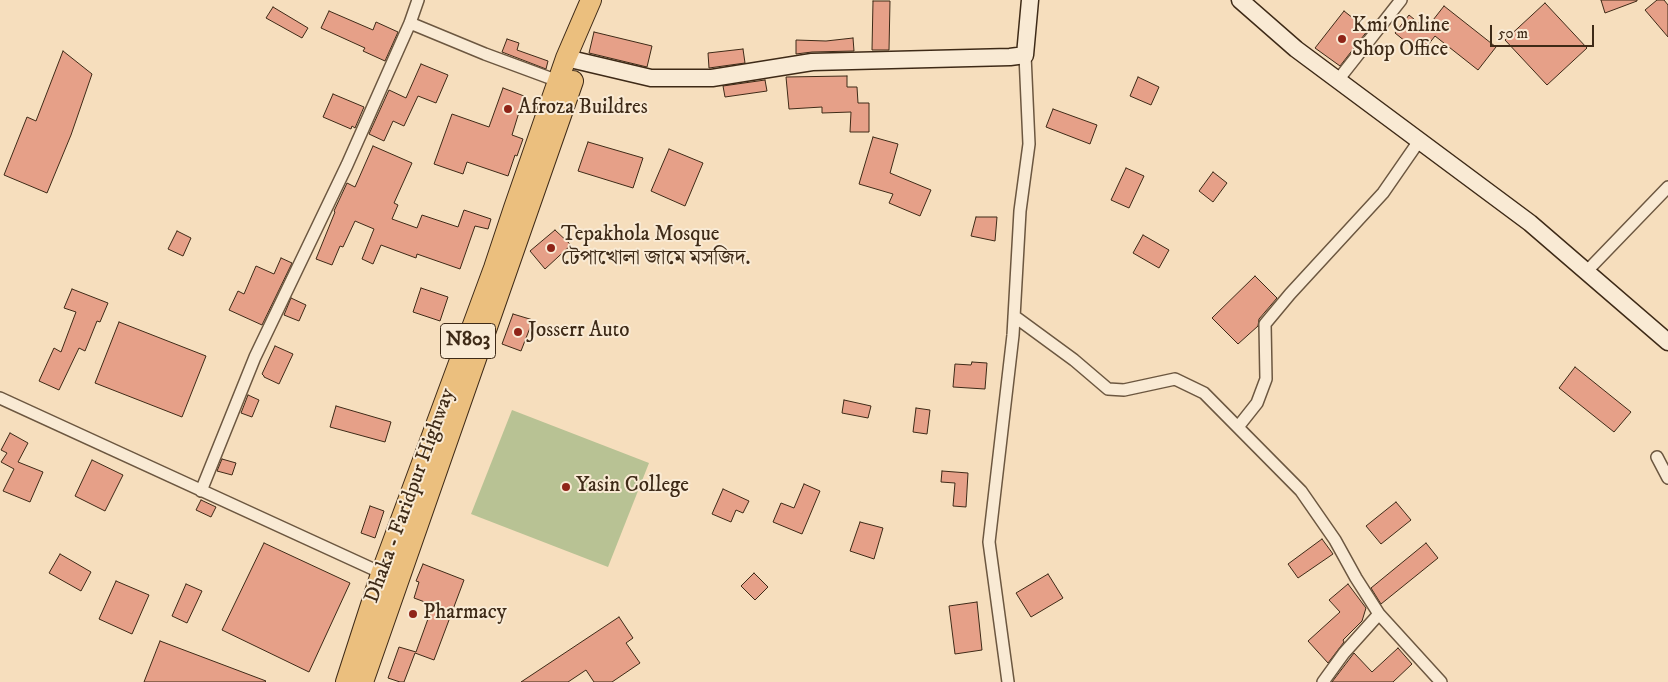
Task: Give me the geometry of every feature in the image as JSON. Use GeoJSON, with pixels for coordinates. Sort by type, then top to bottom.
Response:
{"type":"FeatureCollection","features":[{"type":"Feature","properties":{"kind":"highway","name":"Dhaka - Faridpur Highway"},"geometry":{"type":"LineString","coordinates":[[346,682],[391,575],[501,270],[573,60],[591,0]]}},
{"type":"Feature","properties":{"kind":"highway","name":"Dhaka - Faridpur Highway"},"geometry":{"type":"LineString","coordinates":[[501,270],[558,81],[573,60],[604,0]]}},
{"type":"Feature","properties":{"kind":"highway","name":"Dhaka - Faridpur Highway"},"geometry":{"type":"LineString","coordinates":[[363,682],[391,575]]}},
{"type":"Feature","properties":{"kind":"main road"},"geometry":{"type":"LineString","coordinates":[[573,60],[651,78],[712,78],[812,62],[1025,55],[1030,0]]}},
{"type":"Feature","properties":{"kind":"main road"},"geometry":{"type":"LineString","coordinates":[[1240,0],[1296,49],[1530,223],[1668,342]]}},
{"type":"Feature","properties":{"kind":"street"},"geometry":{"type":"LineString","coordinates":[[201,491],[255,357],[347,165],[410,23],[418,0]]}},
{"type":"Feature","properties":{"kind":"street"},"geometry":{"type":"LineString","coordinates":[[1338,80],[1401,0]]}},
{"type":"Feature","properties":{"kind":"street"},"geometry":{"type":"LineString","coordinates":[[410,23],[558,81]]}},
{"type":"Feature","properties":{"kind":"street"},"geometry":{"type":"LineString","coordinates":[[1008,682],[989,542],[1014,316],[1020,211],[1029,144],[1025,55]]}},
{"type":"Feature","properties":{"kind":"street"},"geometry":{"type":"LineString","coordinates":[[1238,427],[1257,404],[1266,379],[1265,324],[1290,294],[1383,193],[1419,141]]}},
{"type":"Feature","properties":{"kind":"street"},"geometry":{"type":"LineString","coordinates":[[1586,272],[1668,187]]}},
{"type":"Feature","properties":{"kind":"street"},"geometry":{"type":"LineString","coordinates":[[1014,316],[1074,360],[1108,389],[1124,390],[1175,379],[1204,393],[1301,491],[1335,540],[1379,614],[1441,682]]}},
{"type":"Feature","properties":{"kind":"street"},"geometry":{"type":"LineString","coordinates":[[0,398],[201,491],[391,575]]}},
{"type":"Feature","properties":{"kind":"street"},"geometry":{"type":"LineString","coordinates":[[1657,457],[1668,478]]}},
{"type":"Feature","properties":{"kind":"street"},"geometry":{"type":"LineString","coordinates":[[1323,682],[1344,653],[1379,614]]}},
{"type":"Feature","properties":{"kind":"green space"},"geometry":{"type":"Polygon","coordinates":[[[512,410],[649,463],[608,567],[471,514],[512,410]]]}},
{"type":"Feature","properties":{"kind":"building"},"geometry":{"type":"Polygon","coordinates":[[[1601,0],[1637,0],[1637,1],[1605,13],[1601,0]]]}},
{"type":"Feature","properties":{"kind":"building"},"geometry":{"type":"Polygon","coordinates":[[[1657,0],[1664,0],[1668,5],[1668,37],[1645,10],[1657,0]]]}},
{"type":"Feature","properties":{"kind":"building"},"geometry":{"type":"Polygon","coordinates":[[[873,1],[890,1],[889,50],[872,50],[873,1]]]}},
{"type":"Feature","properties":{"kind":"building"},"geometry":{"type":"Polygon","coordinates":[[[1545,3],[1587,48],[1547,85],[1505,40],[1545,3]]]}},
{"type":"Feature","properties":{"kind":"building"},"geometry":{"type":"Polygon","coordinates":[[[1444,6],[1496,47],[1478,70],[1435,36],[1421,54],[1395,33],[1409,15],[1426,29],[1444,6]]]}},
{"type":"Feature","properties":{"kind":"building"},"geometry":{"type":"Polygon","coordinates":[[[273,7],[308,28],[302,38],[266,18],[273,7]]]}},
{"type":"Feature","properties":{"kind":"building"},"geometry":{"type":"Polygon","coordinates":[[[329,11],[373,30],[376,22],[398,32],[385,61],[363,51],[365,48],[321,28],[329,11]]]}},
{"type":"Feature","properties":{"kind":"building","name":"Kmi Online Shop Office"},"geometry":{"type":"Polygon","coordinates":[[[1344,11],[1368,30],[1340,66],[1315,48],[1344,11]]]}},
{"type":"Feature","properties":{"kind":"building"},"geometry":{"type":"Polygon","coordinates":[[[594,32],[652,46],[647,67],[589,53],[594,32]]]}},
{"type":"Feature","properties":{"kind":"building"},"geometry":{"type":"Polygon","coordinates":[[[853,38],[854,51],[796,54],[796,40],[826,41],[853,38]]]}},
{"type":"Feature","properties":{"kind":"building"},"geometry":{"type":"Polygon","coordinates":[[[507,39],[519,43],[517,50],[548,61],[546,69],[502,52],[507,39]]]}},
{"type":"Feature","properties":{"kind":"building"},"geometry":{"type":"Polygon","coordinates":[[[743,49],[745,63],[709,68],[708,53],[743,49]]]}},
{"type":"Feature","properties":{"kind":"building"},"geometry":{"type":"Polygon","coordinates":[[[63,51],[92,74],[71,135],[47,193],[4,175],[27,117],[36,121],[63,51]]]}},
{"type":"Feature","properties":{"kind":"building"},"geometry":{"type":"Polygon","coordinates":[[[421,64],[448,75],[436,103],[418,96],[404,126],[393,121],[384,141],[369,134],[389,90],[406,98],[421,64]]]}},
{"type":"Feature","properties":{"kind":"building"},"geometry":{"type":"Polygon","coordinates":[[[847,76],[847,87],[857,87],[858,103],[869,103],[869,132],[850,132],[851,112],[822,113],[822,107],[789,109],[786,77],[847,76]]]}},
{"type":"Feature","properties":{"kind":"building"},"geometry":{"type":"Polygon","coordinates":[[[1138,77],[1159,87],[1151,105],[1130,96],[1138,77]]]}},
{"type":"Feature","properties":{"kind":"building"},"geometry":{"type":"Polygon","coordinates":[[[765,80],[767,91],[725,97],[723,86],[765,80]]]}},
{"type":"Feature","properties":{"kind":"building"},"geometry":{"type":"Polygon","coordinates":[[[503,88],[524,96],[512,135],[523,139],[508,176],[467,162],[463,174],[434,164],[452,114],[489,127],[503,88]]]}},
{"type":"Feature","properties":{"kind":"building"},"geometry":{"type":"Polygon","coordinates":[[[333,94],[364,107],[355,128],[352,126],[351,129],[323,117],[333,94]]]}},
{"type":"Feature","properties":{"kind":"building"},"geometry":{"type":"Polygon","coordinates":[[[1053,109],[1097,125],[1090,144],[1046,127],[1053,109]]]}},
{"type":"Feature","properties":{"kind":"building"},"geometry":{"type":"Polygon","coordinates":[[[873,137],[898,144],[890,173],[931,190],[920,216],[889,203],[893,194],[859,184],[873,137]]]}},
{"type":"Feature","properties":{"kind":"building"},"geometry":{"type":"Polygon","coordinates":[[[588,142],[643,158],[633,188],[578,171],[588,142]]]}},
{"type":"Feature","properties":{"kind":"building"},"geometry":{"type":"Polygon","coordinates":[[[373,146],[412,163],[394,203],[398,205],[392,219],[417,228],[422,215],[458,227],[464,210],[491,219],[488,229],[475,226],[460,269],[417,254],[416,258],[381,245],[373,264],[362,259],[374,229],[355,221],[343,247],[340,246],[332,265],[316,259],[347,183],[355,187],[373,146]]]}},
{"type":"Feature","properties":{"kind":"building"},"geometry":{"type":"Polygon","coordinates":[[[669,149],[703,163],[685,206],[651,191],[669,149]]]}},
{"type":"Feature","properties":{"kind":"building"},"geometry":{"type":"Polygon","coordinates":[[[1126,168],[1144,176],[1129,208],[1111,200],[1126,168]]]}},
{"type":"Feature","properties":{"kind":"building"},"geometry":{"type":"Polygon","coordinates":[[[1213,172],[1227,183],[1213,202],[1199,191],[1213,172]]]}},
{"type":"Feature","properties":{"kind":"building"},"geometry":{"type":"Polygon","coordinates":[[[976,217],[997,217],[995,241],[971,236],[976,217]]]}},
{"type":"Feature","properties":{"kind":"building","name":"Tepakhola Mosque টেপাখোলা জামে মসজিদ."},"geometry":{"type":"Polygon","coordinates":[[[555,230],[571,245],[545,269],[530,251],[555,230]]]}},
{"type":"Feature","properties":{"kind":"building"},"geometry":{"type":"Polygon","coordinates":[[[177,231],[191,238],[183,256],[168,249],[177,231]]]}},
{"type":"Feature","properties":{"kind":"building"},"geometry":{"type":"Polygon","coordinates":[[[1143,235],[1169,250],[1159,268],[1133,253],[1143,235]]]}},
{"type":"Feature","properties":{"kind":"building"},"geometry":{"type":"Polygon","coordinates":[[[281,258],[292,263],[262,325],[229,310],[238,291],[244,294],[256,266],[274,274],[281,258]]]}},
{"type":"Feature","properties":{"kind":"building"},"geometry":{"type":"Polygon","coordinates":[[[1255,276],[1277,298],[1259,319],[1258,326],[1238,344],[1212,318],[1255,276]]]}},
{"type":"Feature","properties":{"kind":"building"},"geometry":{"type":"Polygon","coordinates":[[[421,288],[448,297],[440,321],[413,312],[421,288]]]}},
{"type":"Feature","properties":{"kind":"building"},"geometry":{"type":"Polygon","coordinates":[[[72,289],[108,303],[100,322],[97,321],[85,351],[79,348],[59,390],[39,381],[54,348],[61,352],[76,312],[64,308],[72,289]]]}},
{"type":"Feature","properties":{"kind":"building"},"geometry":{"type":"Polygon","coordinates":[[[291,298],[306,305],[299,321],[284,315],[291,298]]]}},
{"type":"Feature","properties":{"kind":"building","name":"Josserr Auto"},"geometry":{"type":"Polygon","coordinates":[[[513,314],[533,320],[521,351],[502,344],[513,314]]]}},
{"type":"Feature","properties":{"kind":"building"},"geometry":{"type":"Polygon","coordinates":[[[119,322],[206,356],[182,417],[95,383],[119,322]]]}},
{"type":"Feature","properties":{"kind":"building"},"geometry":{"type":"Polygon","coordinates":[[[275,346],[293,354],[279,384],[264,377],[262,374],[275,346]]]}},
{"type":"Feature","properties":{"kind":"building"},"geometry":{"type":"Polygon","coordinates":[[[972,362],[987,363],[985,389],[953,387],[955,364],[971,365],[972,362]]]}},
{"type":"Feature","properties":{"kind":"building"},"geometry":{"type":"Polygon","coordinates":[[[1575,367],[1631,412],[1614,432],[1559,388],[1575,367]]]}},
{"type":"Feature","properties":{"kind":"building"},"geometry":{"type":"Polygon","coordinates":[[[248,395],[259,400],[252,417],[241,413],[248,395]]]}},
{"type":"Feature","properties":{"kind":"building"},"geometry":{"type":"Polygon","coordinates":[[[844,400],[871,406],[868,418],[842,413],[844,400]]]}},
{"type":"Feature","properties":{"kind":"building"},"geometry":{"type":"Polygon","coordinates":[[[336,406],[391,422],[385,442],[330,427],[336,406]]]}},
{"type":"Feature","properties":{"kind":"building"},"geometry":{"type":"Polygon","coordinates":[[[916,408],[930,410],[927,434],[913,432],[916,408]]]}},
{"type":"Feature","properties":{"kind":"building"},"geometry":{"type":"Polygon","coordinates":[[[10,433],[28,443],[18,462],[43,472],[30,502],[3,491],[14,469],[1,462],[7,453],[1,450],[10,433]]]}},
{"type":"Feature","properties":{"kind":"building"},"geometry":{"type":"Polygon","coordinates":[[[222,459],[236,463],[232,475],[217,471],[222,459]]]}},
{"type":"Feature","properties":{"kind":"building"},"geometry":{"type":"Polygon","coordinates":[[[92,460],[123,475],[105,511],[75,496],[92,460]]]}},
{"type":"Feature","properties":{"kind":"building"},"geometry":{"type":"Polygon","coordinates":[[[942,471],[968,473],[966,507],[953,506],[955,483],[941,482],[942,471]]]}},
{"type":"Feature","properties":{"kind":"building"},"geometry":{"type":"Polygon","coordinates":[[[804,484],[820,491],[802,534],[773,522],[781,503],[794,508],[804,484]]]}},
{"type":"Feature","properties":{"kind":"building"},"geometry":{"type":"Polygon","coordinates":[[[723,489],[749,501],[743,513],[736,510],[731,522],[712,514],[723,489]]]}},
{"type":"Feature","properties":{"kind":"building"},"geometry":{"type":"Polygon","coordinates":[[[201,500],[216,507],[211,517],[196,510],[201,500]]]}},
{"type":"Feature","properties":{"kind":"building"},"geometry":{"type":"Polygon","coordinates":[[[1396,502],[1411,520],[1381,544],[1366,526],[1396,502]]]}},
{"type":"Feature","properties":{"kind":"building"},"geometry":{"type":"Polygon","coordinates":[[[370,506],[384,511],[375,538],[361,533],[370,506]]]}},
{"type":"Feature","properties":{"kind":"building"},"geometry":{"type":"Polygon","coordinates":[[[860,522],[883,528],[874,559],[850,551],[860,522]]]}},
{"type":"Feature","properties":{"kind":"building"},"geometry":{"type":"Polygon","coordinates":[[[1322,539],[1333,554],[1298,578],[1288,564],[1322,539]]]}},
{"type":"Feature","properties":{"kind":"building"},"geometry":{"type":"Polygon","coordinates":[[[264,543],[350,583],[309,672],[222,630],[264,543]]]}},
{"type":"Feature","properties":{"kind":"building"},"geometry":{"type":"Polygon","coordinates":[[[1426,543],[1438,558],[1381,604],[1371,588],[1426,543]]]}},
{"type":"Feature","properties":{"kind":"building"},"geometry":{"type":"Polygon","coordinates":[[[60,554],[91,572],[81,591],[49,573],[60,554]]]}},
{"type":"Feature","properties":{"kind":"building"},"geometry":{"type":"Polygon","coordinates":[[[423,564],[464,580],[434,660],[415,653],[404,682],[400,682],[388,678],[399,647],[416,652],[433,605],[414,598],[419,582],[416,581],[423,564]]]}},
{"type":"Feature","properties":{"kind":"building"},"geometry":{"type":"Polygon","coordinates":[[[754,573],[768,587],[755,600],[741,586],[754,573]]]}},
{"type":"Feature","properties":{"kind":"building"},"geometry":{"type":"Polygon","coordinates":[[[1048,574],[1063,598],[1031,617],[1016,593],[1048,574]]]}},
{"type":"Feature","properties":{"kind":"building"},"geometry":{"type":"Polygon","coordinates":[[[116,581],[149,595],[132,634],[99,619],[116,581]]]}},
{"type":"Feature","properties":{"kind":"building"},"geometry":{"type":"Polygon","coordinates":[[[186,584],[202,591],[187,623],[172,616],[186,584]]]}},
{"type":"Feature","properties":{"kind":"building"},"geometry":{"type":"Polygon","coordinates":[[[1348,584],[1366,608],[1362,621],[1343,640],[1344,642],[1328,663],[1308,641],[1340,612],[1329,600],[1348,584]]]}},
{"type":"Feature","properties":{"kind":"building"},"geometry":{"type":"Polygon","coordinates":[[[977,602],[982,650],[955,654],[949,606],[977,602]]]}},
{"type":"Feature","properties":{"kind":"building"},"geometry":{"type":"Polygon","coordinates":[[[619,617],[633,638],[626,643],[640,663],[612,682],[594,682],[586,670],[568,682],[521,682],[619,617]]]}},
{"type":"Feature","properties":{"kind":"building"},"geometry":{"type":"Polygon","coordinates":[[[160,641],[266,681],[144,682],[160,641]]]}},
{"type":"Feature","properties":{"kind":"building"},"geometry":{"type":"Polygon","coordinates":[[[1398,648],[1412,664],[1393,682],[1332,682],[1354,653],[1372,672],[1398,648]]]}},
{"type":"Feature","properties":{"kind":"place","name":"Kmi Online Shop Office"},"geometry":{"type":"Point","coordinates":[1342,39]}},
{"type":"Feature","properties":{"kind":"place","name":"Afroza Buildres"},"geometry":{"type":"Point","coordinates":[508,109]}},
{"type":"Feature","properties":{"kind":"place","name":"Tepakhola Mosque টেপাখোলা জামে মসজিদ."},"geometry":{"type":"Point","coordinates":[551,248]}},
{"type":"Feature","properties":{"kind":"place","name":"Josserr Auto"},"geometry":{"type":"Point","coordinates":[518,332]}},
{"type":"Feature","properties":{"kind":"place","name":"Yasin College"},"geometry":{"type":"Point","coordinates":[566,487]}},
{"type":"Feature","properties":{"kind":"place","name":"Pharmacy"},"geometry":{"type":"Point","coordinates":[413,614]}}]}
